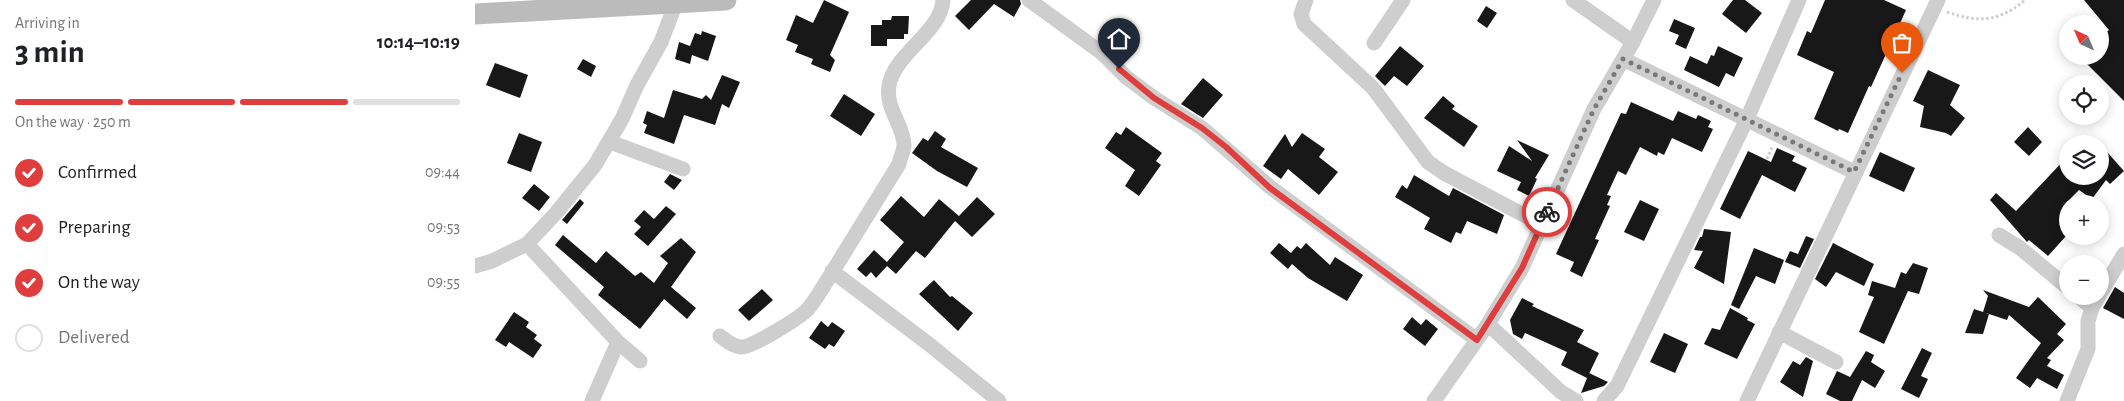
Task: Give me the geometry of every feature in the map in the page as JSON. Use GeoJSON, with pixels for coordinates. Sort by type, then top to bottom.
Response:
{"type":"FeatureCollection","features":[{"type":"Feature","properties":{"kind":"main road"},"geometry":{"type":"LineString","coordinates":[[475,14],[726,0]]}},
{"type":"Feature","properties":{"kind":"street"},"geometry":{"type":"LineString","coordinates":[[721,336],[731,344],[743,347],[793,321],[807,310],[899,164],[904,145],[888,99],[889,85],[904,57],[942,10],[943,0]]}},
{"type":"Feature","properties":{"kind":"street"},"geometry":{"type":"LineString","coordinates":[[1029,0],[1102,53],[1126,77],[1202,128],[1226,147],[1270,188],[1477,340]]}},
{"type":"Feature","properties":{"kind":"street"},"geometry":{"type":"LineString","coordinates":[[1306,0],[1301,14],[1303,24],[1373,88],[1428,162],[1444,173],[1541,224]]}},
{"type":"Feature","properties":{"kind":"street"},"geometry":{"type":"LineString","coordinates":[[1374,43],[1403,0]]}},
{"type":"Feature","properties":{"kind":"street"},"geometry":{"type":"LineString","coordinates":[[1573,0],[1633,42]]}},
{"type":"Feature","properties":{"kind":"street"},"geometry":{"type":"LineString","coordinates":[[1434,401],[1488,324],[1522,268],[1594,109],[1633,42],[1654,0]]}},
{"type":"Feature","properties":{"kind":"street"},"geometry":{"type":"LineString","coordinates":[[1604,401],[1617,386],[1746,120],[1799,0]]}},
{"type":"Feature","properties":{"kind":"street"},"geometry":{"type":"LineString","coordinates":[[475,266],[492,261],[527,244],[556,213],[595,164],[611,142],[661,42],[676,2]]}},
{"type":"Feature","properties":{"kind":"street"},"geometry":{"type":"LineString","coordinates":[[1747,401],[1854,172],[1936,4]]}},
{"type":"Feature","properties":{"kind":"street"},"geometry":{"type":"LineString","coordinates":[[1623,59],[1854,172]]}},
{"type":"Feature","properties":{"kind":"street"},"geometry":{"type":"LineString","coordinates":[[611,142],[683,168]]}},
{"type":"Feature","properties":{"kind":"street"},"geometry":{"type":"LineString","coordinates":[[1999,235],[2020,248],[2059,280]]}},
{"type":"Feature","properties":{"kind":"street"},"geometry":{"type":"LineString","coordinates":[[527,244],[618,342],[641,361]]}},
{"type":"Feature","properties":{"kind":"street"},"geometry":{"type":"LineString","coordinates":[[2109,279],[2124,254]]}},
{"type":"Feature","properties":{"kind":"street"},"geometry":{"type":"LineString","coordinates":[[832,271],[930,345],[999,401]]}},
{"type":"Feature","properties":{"kind":"street"},"geometry":{"type":"LineString","coordinates":[[2067,401],[2088,349],[2088,321],[2095,305]]}},
{"type":"Feature","properties":{"kind":"street"},"geometry":{"type":"LineString","coordinates":[[1488,324],[1561,392],[1576,401]]}},
{"type":"Feature","properties":{"kind":"street"},"geometry":{"type":"LineString","coordinates":[[1779,332],[1836,362]]}},
{"type":"Feature","properties":{"kind":"street"},"geometry":{"type":"LineString","coordinates":[[592,401],[618,342]]}},
{"type":"Feature","properties":{"kind":"path"},"geometry":{"type":"LineString","coordinates":[[1936,4],[1955,15],[1981,20],[1999,17],[2013,10],[2025,0]]}},
{"type":"Feature","properties":{"kind":"building"},"geometry":{"type":"Polygon","coordinates":[[[824,0],[849,12],[830,55],[835,60],[830,72],[811,64],[813,59],[795,52],[798,45],[786,40],[796,15],[813,23],[824,0]]]}},
{"type":"Feature","properties":{"kind":"building"},"geometry":{"type":"Polygon","coordinates":[[[971,0],[1020,0],[1021,4],[1014,17],[994,4],[969,30],[955,16],[971,0]]]}},
{"type":"Feature","properties":{"kind":"building"},"geometry":{"type":"Polygon","coordinates":[[[1733,0],[1745,0],[1762,13],[1746,33],[1722,14],[1733,0]]]}},
{"type":"Feature","properties":{"kind":"building"},"geometry":{"type":"Polygon","coordinates":[[[1825,0],[1884,0],[1906,10],[1848,133],[1839,129],[1838,131],[1814,119],[1834,72],[1797,55],[1807,31],[1811,33],[1825,0]]]}},
{"type":"Feature","properties":{"kind":"building"},"geometry":{"type":"Polygon","coordinates":[[[2084,0],[2124,0],[2124,101],[2109,86],[2109,75],[2098,75],[2088,65],[2109,65],[2109,15],[2096,15],[2084,0]]]}},
{"type":"Feature","properties":{"kind":"building"},"geometry":{"type":"Polygon","coordinates":[[[1486,6],[1497,13],[1487,28],[1477,21],[1486,6]]]}},
{"type":"Feature","properties":{"kind":"building"},"geometry":{"type":"Polygon","coordinates":[[[892,16],[909,16],[908,34],[904,34],[904,39],[887,39],[887,46],[871,46],[871,25],[882,25],[882,20],[891,20],[892,16]]]}},
{"type":"Feature","properties":{"kind":"building"},"geometry":{"type":"Polygon","coordinates":[[[1674,19],[1695,28],[1686,49],[1675,44],[1679,35],[1669,31],[1674,19]]]}},
{"type":"Feature","properties":{"kind":"building"},"geometry":{"type":"Polygon","coordinates":[[[702,31],[716,36],[708,61],[692,55],[690,64],[675,59],[679,42],[690,46],[695,33],[701,35],[702,31]]]}},
{"type":"Feature","properties":{"kind":"building"},"geometry":{"type":"Polygon","coordinates":[[[1400,46],[1424,66],[1407,86],[1394,76],[1385,86],[1375,76],[1400,46]]]}},
{"type":"Feature","properties":{"kind":"building"},"geometry":{"type":"Polygon","coordinates":[[[1718,46],[1743,58],[1734,77],[1726,73],[1719,87],[1684,70],[1690,56],[1707,64],[1711,55],[1714,56],[1718,46]]]}},
{"type":"Feature","properties":{"kind":"building"},"geometry":{"type":"Polygon","coordinates":[[[583,59],[596,66],[591,77],[577,69],[583,59]]]}},
{"type":"Feature","properties":{"kind":"building"},"geometry":{"type":"Polygon","coordinates":[[[495,63],[528,75],[520,98],[486,85],[495,63]]]}},
{"type":"Feature","properties":{"kind":"building"},"geometry":{"type":"Polygon","coordinates":[[[1928,70],[1960,85],[1950,105],[1965,118],[1951,136],[1920,127],[1924,106],[1913,101],[1928,70]]]}},
{"type":"Feature","properties":{"kind":"building"},"geometry":{"type":"Polygon","coordinates":[[[722,75],[740,82],[729,108],[722,104],[715,125],[684,115],[674,144],[644,133],[647,125],[643,123],[647,111],[664,118],[673,90],[702,99],[706,95],[711,100],[722,75]]]}},
{"type":"Feature","properties":{"kind":"building"},"geometry":{"type":"Polygon","coordinates":[[[1203,78],[1223,95],[1203,118],[1181,104],[1203,78]]]}},
{"type":"Feature","properties":{"kind":"building"},"geometry":{"type":"Polygon","coordinates":[[[844,94],[875,114],[861,136],[830,116],[844,94]]]}},
{"type":"Feature","properties":{"kind":"building"},"geometry":{"type":"Polygon","coordinates":[[[1443,96],[1455,106],[1452,109],[1478,126],[1464,147],[1424,118],[1443,96]]]}},
{"type":"Feature","properties":{"kind":"building"},"geometry":{"type":"Polygon","coordinates":[[[1631,102],[1673,121],[1678,111],[1696,119],[1698,115],[1711,121],[1708,127],[1713,129],[1702,152],[1672,138],[1664,155],[1658,152],[1657,156],[1640,147],[1626,175],[1618,171],[1607,195],[1611,196],[1607,205],[1610,206],[1595,239],[1599,240],[1582,277],[1570,271],[1574,262],[1556,254],[1621,113],[1626,114],[1631,102]]]}},
{"type":"Feature","properties":{"kind":"building"},"geometry":{"type":"Polygon","coordinates":[[[1126,127],[1162,153],[1156,161],[1161,165],[1139,196],[1125,186],[1135,170],[1105,148],[1116,132],[1121,135],[1126,127]]]}},
{"type":"Feature","properties":{"kind":"building"},"geometry":{"type":"Polygon","coordinates":[[[2028,127],[2042,142],[2029,156],[2014,142],[2028,127]]]}},
{"type":"Feature","properties":{"kind":"building"},"geometry":{"type":"Polygon","coordinates":[[[935,131],[946,139],[941,147],[978,168],[967,187],[937,171],[912,153],[923,138],[928,141],[935,131]]]}},
{"type":"Feature","properties":{"kind":"building"},"geometry":{"type":"Polygon","coordinates":[[[519,133],[542,142],[531,172],[507,163],[519,133]]]}},
{"type":"Feature","properties":{"kind":"building"},"geometry":{"type":"Polygon","coordinates":[[[1302,133],[1325,149],[1319,157],[1338,172],[1319,195],[1288,169],[1281,179],[1263,166],[1285,134],[1292,147],[1302,133]]]}},
{"type":"Feature","properties":{"kind":"building"},"geometry":{"type":"Polygon","coordinates":[[[1517,140],[1549,155],[1535,178],[1537,179],[1529,196],[1517,190],[1521,182],[1497,171],[1509,146],[1532,161],[1517,140]]]}},
{"type":"Feature","properties":{"kind":"building"},"geometry":{"type":"Polygon","coordinates":[[[1777,148],[1795,156],[1792,161],[1807,168],[1795,192],[1762,175],[1740,219],[1720,209],[1748,151],[1771,162],[1777,148]]]}},
{"type":"Feature","properties":{"kind":"building"},"geometry":{"type":"Polygon","coordinates":[[[1880,152],[1915,168],[1904,192],[1869,176],[1880,152]]]}},
{"type":"Feature","properties":{"kind":"building"},"geometry":{"type":"Polygon","coordinates":[[[2109,154],[2124,171],[2109,183],[2109,154]]]}},
{"type":"Feature","properties":{"kind":"building"},"geometry":{"type":"Polygon","coordinates":[[[2059,165],[2059,185],[2102,185],[2095,195],[2086,195],[2079,190],[2074,195],[2059,195],[2059,244],[2048,256],[2029,240],[2027,242],[1990,200],[1996,193],[2016,211],[2059,165]]]}},
{"type":"Feature","properties":{"kind":"building"},"geometry":{"type":"Polygon","coordinates":[[[670,174],[682,180],[674,190],[664,182],[670,174]]]}},
{"type":"Feature","properties":{"kind":"building"},"geometry":{"type":"Polygon","coordinates":[[[1414,175],[1449,196],[1453,188],[1504,215],[1497,234],[1467,221],[1461,234],[1456,232],[1451,243],[1424,229],[1430,218],[1395,197],[1402,185],[1407,189],[1414,175]]]}},
{"type":"Feature","properties":{"kind":"building"},"geometry":{"type":"Polygon","coordinates":[[[534,184],[550,197],[539,211],[522,198],[534,184]]]}},
{"type":"Feature","properties":{"kind":"building"},"geometry":{"type":"Polygon","coordinates":[[[901,196],[924,217],[939,199],[959,216],[977,197],[995,214],[972,237],[955,221],[925,258],[916,251],[896,274],[887,266],[876,278],[871,272],[866,277],[857,269],[874,250],[887,262],[904,242],[880,220],[901,196]]]}},
{"type":"Feature","properties":{"kind":"building"},"geometry":{"type":"Polygon","coordinates":[[[580,199],[584,203],[567,224],[562,220],[580,199]]]}},
{"type":"Feature","properties":{"kind":"building"},"geometry":{"type":"Polygon","coordinates":[[[1640,200],[1659,209],[1644,241],[1624,232],[1640,200]]]}},
{"type":"Feature","properties":{"kind":"building"},"geometry":{"type":"Polygon","coordinates":[[[666,206],[676,214],[648,246],[634,234],[641,227],[634,221],[644,210],[654,219],[666,206]]]}},
{"type":"Feature","properties":{"kind":"building"},"geometry":{"type":"Polygon","coordinates":[[[1704,229],[1731,232],[1724,284],[1694,268],[1703,251],[1694,250],[1700,237],[1702,237],[1704,229]]]}},
{"type":"Feature","properties":{"kind":"building"},"geometry":{"type":"Polygon","coordinates":[[[563,235],[596,263],[606,251],[635,276],[641,272],[654,283],[668,263],[660,256],[681,238],[696,252],[671,287],[696,308],[687,319],[664,299],[640,329],[598,295],[604,287],[555,245],[563,235]]]}},
{"type":"Feature","properties":{"kind":"building"},"geometry":{"type":"Polygon","coordinates":[[[1806,236],[1814,239],[1800,268],[1785,262],[1790,251],[1798,254],[1806,236]]]}},
{"type":"Feature","properties":{"kind":"building"},"geometry":{"type":"Polygon","coordinates":[[[1279,243],[1291,253],[1297,246],[1301,249],[1306,243],[1330,265],[1335,257],[1363,275],[1347,301],[1308,278],[1292,264],[1288,269],[1270,253],[1279,243]]]}},
{"type":"Feature","properties":{"kind":"building"},"geometry":{"type":"Polygon","coordinates":[[[1833,243],[1874,264],[1864,286],[1836,272],[1826,287],[1815,279],[1833,243]]]}},
{"type":"Feature","properties":{"kind":"building"},"geometry":{"type":"Polygon","coordinates":[[[1754,248],[1784,260],[1775,284],[1756,276],[1739,309],[1731,305],[1754,248]]]}},
{"type":"Feature","properties":{"kind":"building"},"geometry":{"type":"Polygon","coordinates":[[[1913,263],[1928,268],[1919,294],[1908,291],[1884,344],[1859,332],[1874,297],[1868,295],[1872,281],[1895,288],[1901,272],[1906,274],[1913,263]]]}},
{"type":"Feature","properties":{"kind":"building"},"geometry":{"type":"Polygon","coordinates":[[[934,280],[950,297],[952,296],[973,313],[958,331],[919,294],[934,280]]]}},
{"type":"Feature","properties":{"kind":"building"},"geometry":{"type":"Polygon","coordinates":[[[2115,287],[2124,293],[2124,319],[2103,308],[2105,305],[2109,305],[2109,298],[2115,287]]]}},
{"type":"Feature","properties":{"kind":"building"},"geometry":{"type":"Polygon","coordinates":[[[762,289],[773,300],[749,321],[738,310],[762,289]]]}},
{"type":"Feature","properties":{"kind":"building"},"geometry":{"type":"Polygon","coordinates":[[[1983,290],[2029,307],[2038,297],[2066,324],[2057,334],[2064,340],[2047,358],[2051,360],[2047,366],[2064,375],[2057,389],[2037,378],[2030,388],[2016,378],[2041,343],[2009,315],[2007,320],[1983,312],[1988,296],[1983,290]]]}},
{"type":"Feature","properties":{"kind":"building"},"geometry":{"type":"Polygon","coordinates":[[[1522,298],[1534,304],[1532,306],[1584,330],[1577,342],[1599,353],[1587,378],[1561,365],[1567,352],[1525,333],[1522,339],[1513,334],[1510,320],[1522,298]]]}},
{"type":"Feature","properties":{"kind":"building"},"geometry":{"type":"Polygon","coordinates":[[[1730,308],[1755,324],[1737,359],[1704,344],[1712,328],[1720,330],[1730,308]]]}},
{"type":"Feature","properties":{"kind":"building"},"geometry":{"type":"Polygon","coordinates":[[[1974,309],[1989,314],[1983,334],[1965,333],[1974,309]]]}},
{"type":"Feature","properties":{"kind":"building"},"geometry":{"type":"Polygon","coordinates":[[[514,312],[529,322],[526,327],[537,335],[534,339],[542,345],[533,358],[509,342],[506,347],[495,340],[514,312]]]}},
{"type":"Feature","properties":{"kind":"building"},"geometry":{"type":"Polygon","coordinates":[[[1412,317],[1421,325],[1426,319],[1438,329],[1425,346],[1403,329],[1412,317]]]}},
{"type":"Feature","properties":{"kind":"building"},"geometry":{"type":"Polygon","coordinates":[[[821,321],[828,327],[832,322],[845,331],[834,347],[829,344],[825,349],[809,338],[821,321]]]}},
{"type":"Feature","properties":{"kind":"building"},"geometry":{"type":"Polygon","coordinates":[[[1664,333],[1688,344],[1675,373],[1650,362],[1664,333]]]}},
{"type":"Feature","properties":{"kind":"building"},"geometry":{"type":"Polygon","coordinates":[[[1922,348],[1932,353],[1921,376],[1928,379],[1919,398],[1901,389],[1922,348]]]}},
{"type":"Feature","properties":{"kind":"building"},"geometry":{"type":"Polygon","coordinates":[[[1866,351],[1874,355],[1871,362],[1885,371],[1875,388],[1862,380],[1852,401],[1840,401],[1826,394],[1837,371],[1850,377],[1866,351]]]}},
{"type":"Feature","properties":{"kind":"building"},"geometry":{"type":"Polygon","coordinates":[[[1806,357],[1813,361],[1803,397],[1780,382],[1793,361],[1800,365],[1806,357]]]}},
{"type":"Feature","properties":{"kind":"building"},"geometry":{"type":"Polygon","coordinates":[[[1589,373],[1608,382],[1604,386],[1581,393],[1589,373]]]}},
{"type":"Feature","properties":{"kind":"way so far"},"geometry":{"type":"LineString","coordinates":[[1547,212],[1594,109],[1623,59],[1854,172],[1902,73]]}},
{"type":"Feature","properties":{"kind":"route"},"geometry":{"type":"LineString","coordinates":[[1119,69],[1126,77],[1154,98],[1202,128],[1226,147],[1270,188],[1477,340],[1522,268],[1547,212]]}}]}
